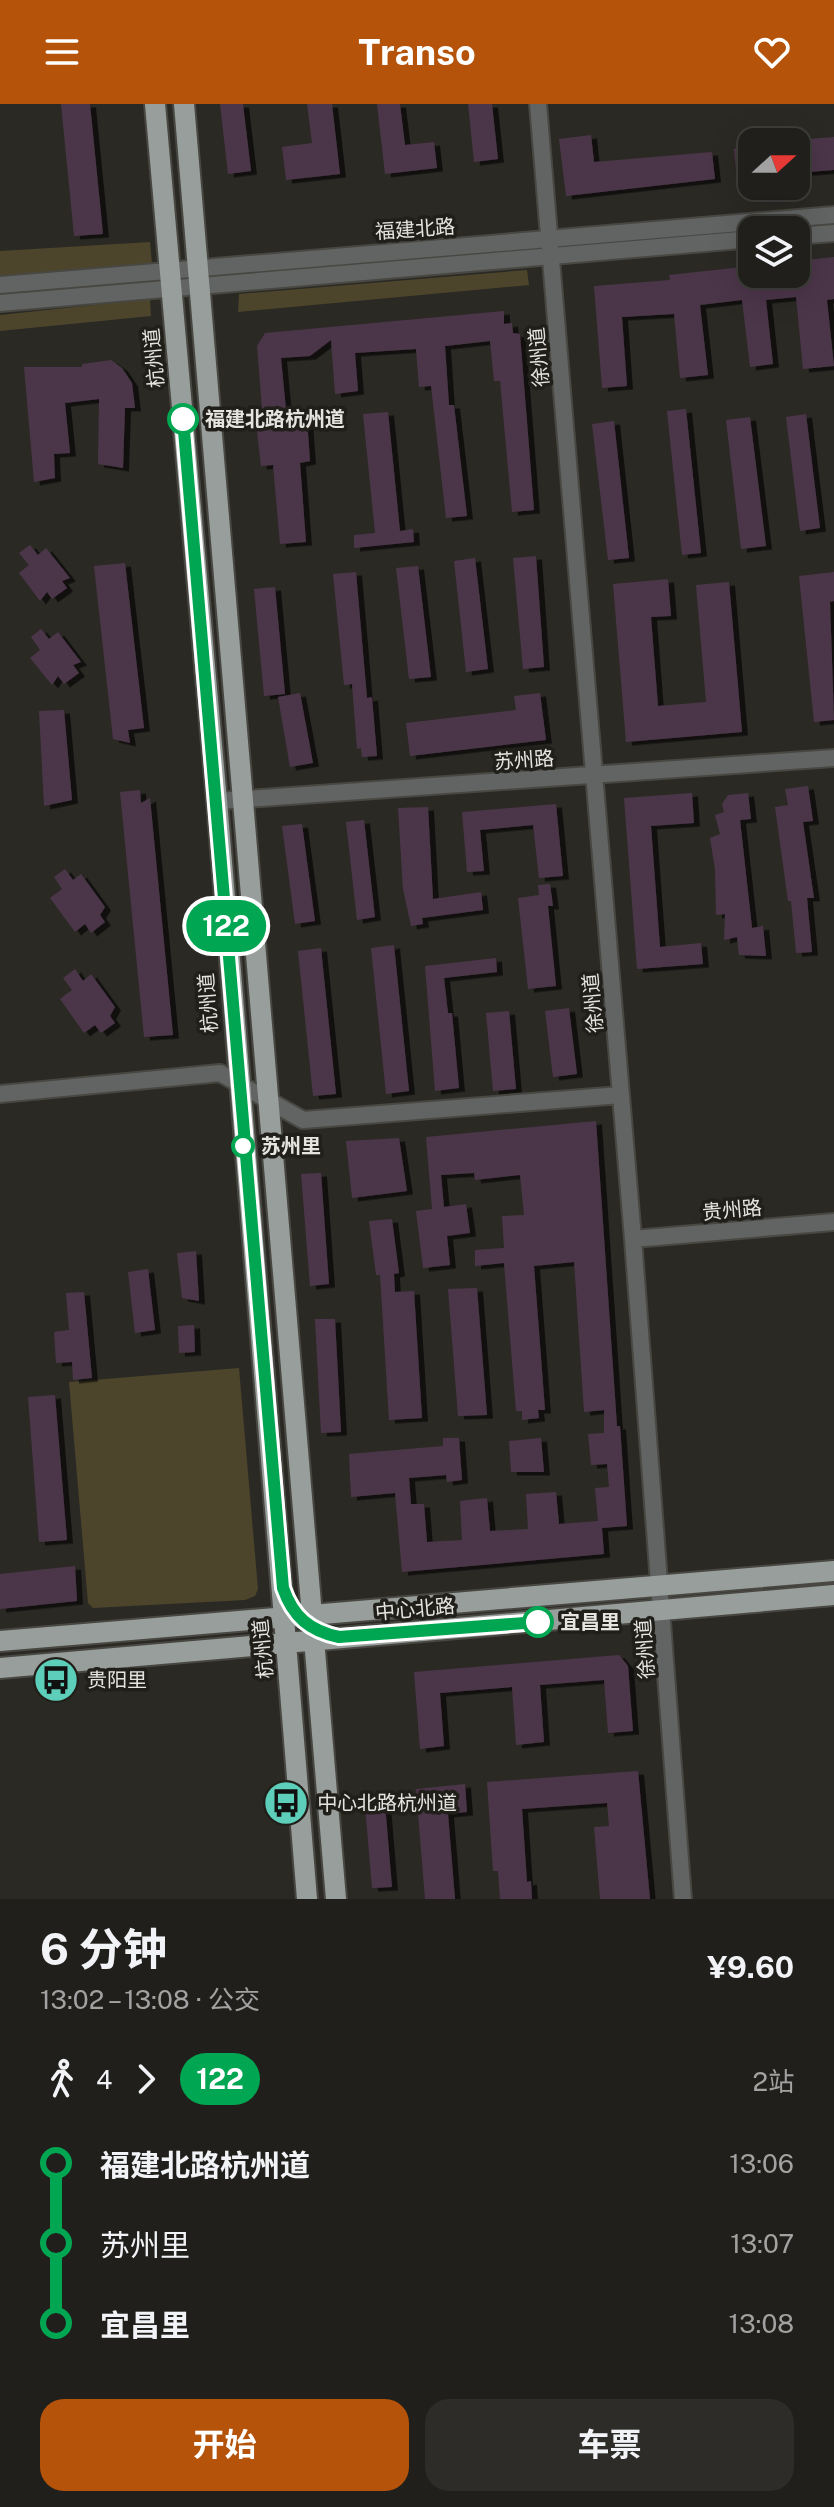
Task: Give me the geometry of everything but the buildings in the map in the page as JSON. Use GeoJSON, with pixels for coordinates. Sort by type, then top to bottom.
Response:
{"type":"FeatureCollection","features":[{"type":"Feature","properties":{"kind":"main road","name":"杭州道"},"geometry":{"type":"LineString","coordinates":[[155,104],[217,801],[281,1581],[303,1631],[319,1681],[336,1899]]}},
{"type":"Feature","properties":{"kind":"main road","name":"杭州道"},"geometry":{"type":"LineString","coordinates":[[184,104],[310,1580],[303,1631],[290,1686],[307,1899]]}},
{"type":"Feature","properties":{"kind":"main road","name":"中心北路"},"geometry":{"type":"LineString","coordinates":[[0,1668],[303,1631],[348,1612],[834,1571]]}},
{"type":"Feature","properties":{"kind":"main road"},"geometry":{"type":"LineString","coordinates":[[310,1580],[325,1605],[348,1612]]}},
{"type":"Feature","properties":{"kind":"main road","name":"中心北路"},"geometry":{"type":"LineString","coordinates":[[0,1641],[257,1620],[353,1638],[834,1595]]}},
{"type":"Feature","properties":{"kind":"main road"},"geometry":{"type":"LineString","coordinates":[[319,1681],[325,1654],[337,1644],[353,1638]]}},
{"type":"Feature","properties":{"kind":"street","name":"徐州道"},"geometry":{"type":"LineString","coordinates":[[538,104],[661,1585],[683,1899]]}},
{"type":"Feature","properties":{"kind":"street","name":"福建北路"},"geometry":{"type":"LineString","coordinates":[[0,285],[200,276],[550,247],[834,215]]}},
{"type":"Feature","properties":{"kind":"street"},"geometry":{"type":"LineString","coordinates":[[810,235],[834,233]]}},
{"type":"Feature","properties":{"kind":"street","name":"福建北路"},"geometry":{"type":"LineString","coordinates":[[550,247],[738,240]]}},
{"type":"Feature","properties":{"kind":"street","name":"福建北路"},"geometry":{"type":"LineString","coordinates":[[0,303],[171,278]]}},
{"type":"Feature","properties":{"kind":"street","name":"苏州路"},"geometry":{"type":"LineString","coordinates":[[217,801],[834,758]]}},
{"type":"Feature","properties":{"kind":"street"},"geometry":{"type":"LineString","coordinates":[[0,1094],[220,1073],[303,1120],[621,1095]]}},
{"type":"Feature","properties":{"kind":"street","name":"贵州路"},"geometry":{"type":"LineString","coordinates":[[633,1239],[834,1222]]}},
{"type":"Feature","properties":{"kind":"shaded area"},"geometry":{"type":"Polygon","coordinates":[[[150,242],[152,264],[0,277],[0,251],[150,242]]]}},
{"type":"Feature","properties":{"kind":"shaded area"},"geometry":{"type":"Polygon","coordinates":[[[527,270],[529,285],[238,312],[239,294],[527,270]]]}},
{"type":"Feature","properties":{"kind":"shaded area"},"geometry":{"type":"Polygon","coordinates":[[[150,299],[151,316],[0,331],[0,315],[150,299]]]}},
{"type":"Feature","properties":{"kind":"shaded area"},"geometry":{"type":"Polygon","coordinates":[[[239,1368],[258,1589],[255,1596],[245,1600],[93,1608],[88,1603],[69,1382],[239,1368]]]}},
{"type":"Feature","properties":{"kind":"bus line","name":"122"},"geometry":{"type":"LineString","coordinates":[[183,419],[217,801],[240,1115],[283,1588],[294,1612],[303,1622],[315,1630],[339,1637],[538,1622]]}},
{"type":"Feature","properties":{"kind":"place","name":"福建北路杭州道"},"geometry":{"type":"Point","coordinates":[183,419]}},
{"type":"Feature","properties":{"kind":"place","name":"苏州里"},"geometry":{"type":"Point","coordinates":[243,1146]}},
{"type":"Feature","properties":{"kind":"place","name":"宜昌里"},"geometry":{"type":"Point","coordinates":[538,1622]}},
{"type":"Feature","properties":{"kind":"place","name":"贵阳里"},"geometry":{"type":"Point","coordinates":[56,1680]}},
{"type":"Feature","properties":{"kind":"place","name":"中心北路杭州道"},"geometry":{"type":"Point","coordinates":[286,1803]}}]}
